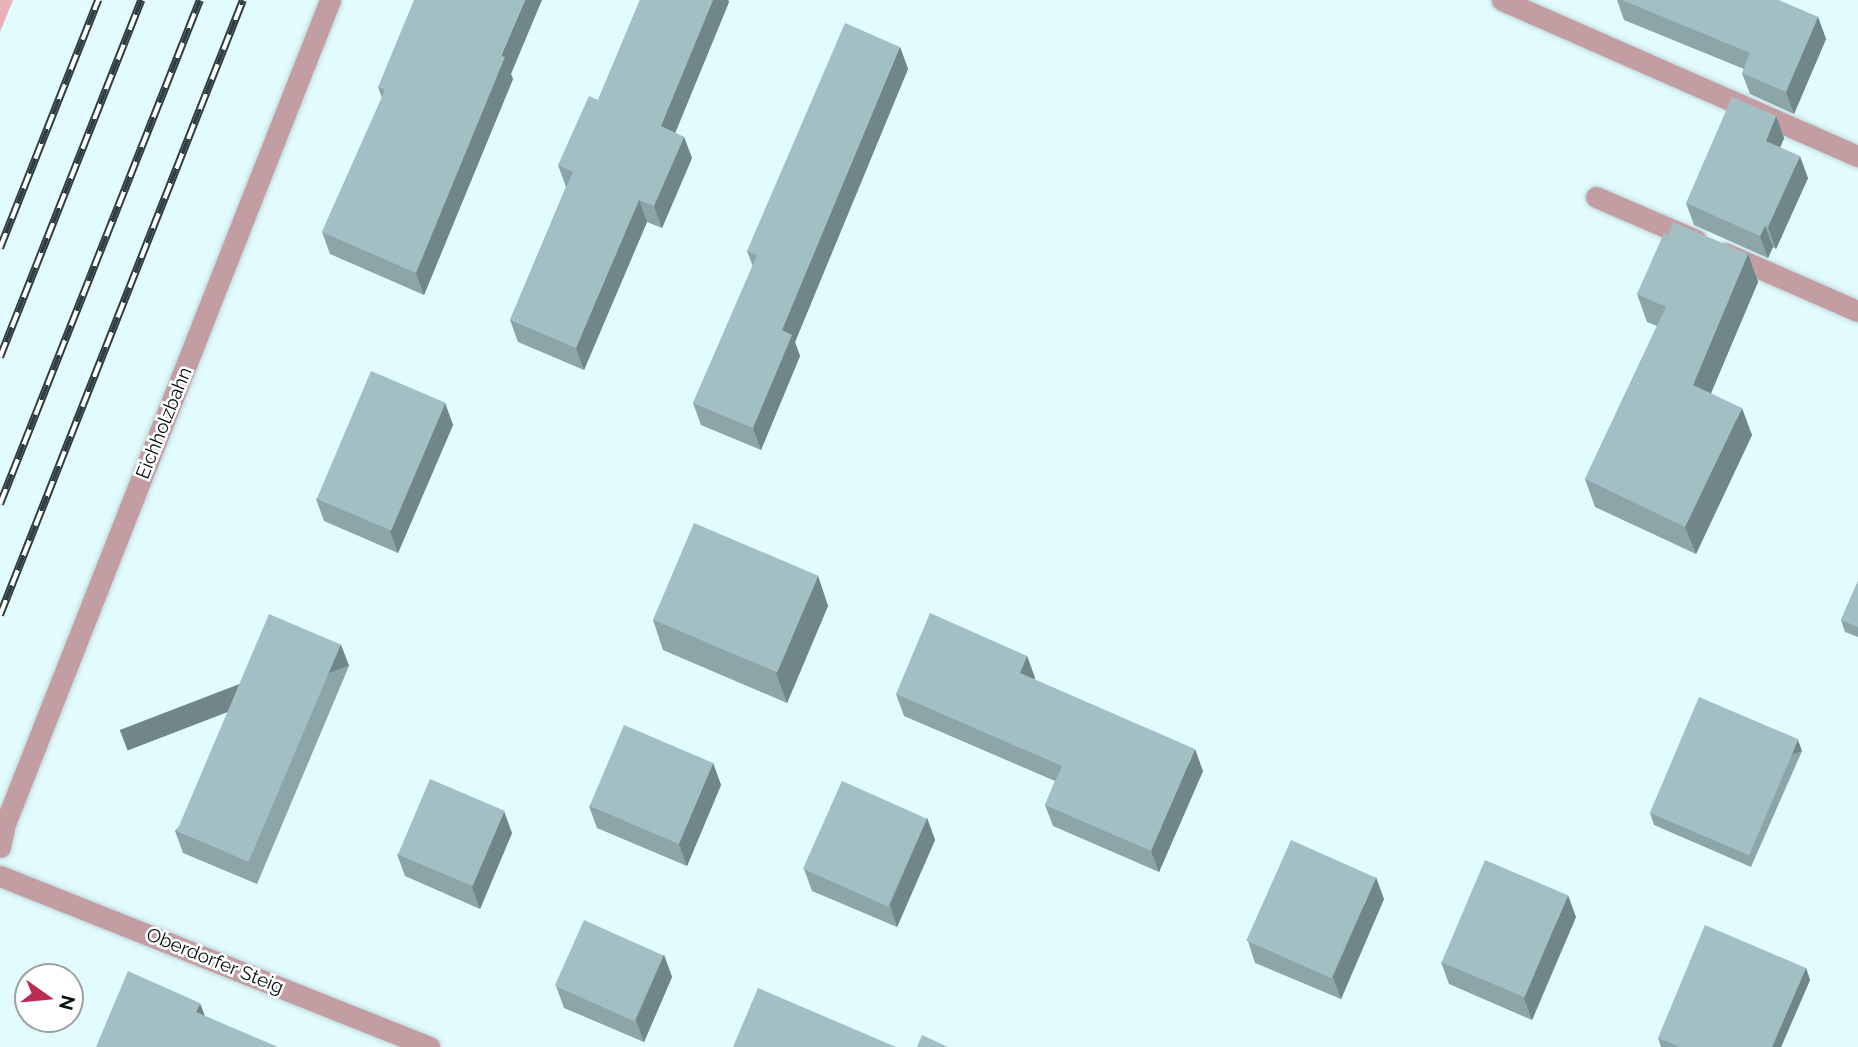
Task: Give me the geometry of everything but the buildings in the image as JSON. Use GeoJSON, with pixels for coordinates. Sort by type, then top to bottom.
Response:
{"type":"FeatureCollection","features":[{"type":"Feature","properties":{"kind":"street","name":"Eichholzbahn"},"geometry":{"type":"LineString","coordinates":[[0,847],[5,824],[330,0]]}},
{"type":"Feature","properties":{"kind":"street"},"geometry":{"type":"LineString","coordinates":[[1502,0],[1858,156]]}},
{"type":"Feature","properties":{"kind":"street"},"geometry":{"type":"LineString","coordinates":[[1596,197],[1858,311]]}},
{"type":"Feature","properties":{"kind":"street","name":"Oberdorfer Steig"},"geometry":{"type":"LineString","coordinates":[[0,876],[429,1047]]}},
{"type":"Feature","properties":{"kind":"shaded area"},"geometry":{"type":"Polygon","coordinates":[[[0,0],[13,0],[0,32],[0,0]]]}},
{"type":"Feature","properties":{"kind":"railway"},"geometry":{"type":"LineString","coordinates":[[0,248],[98,0]]}},
{"type":"Feature","properties":{"kind":"railway"},"geometry":{"type":"LineString","coordinates":[[0,357],[141,0]]}},
{"type":"Feature","properties":{"kind":"railway"},"geometry":{"type":"LineString","coordinates":[[0,504],[200,0]]}},
{"type":"Feature","properties":{"kind":"railway"},"geometry":{"type":"LineString","coordinates":[[0,615],[243,0]]}}]}
